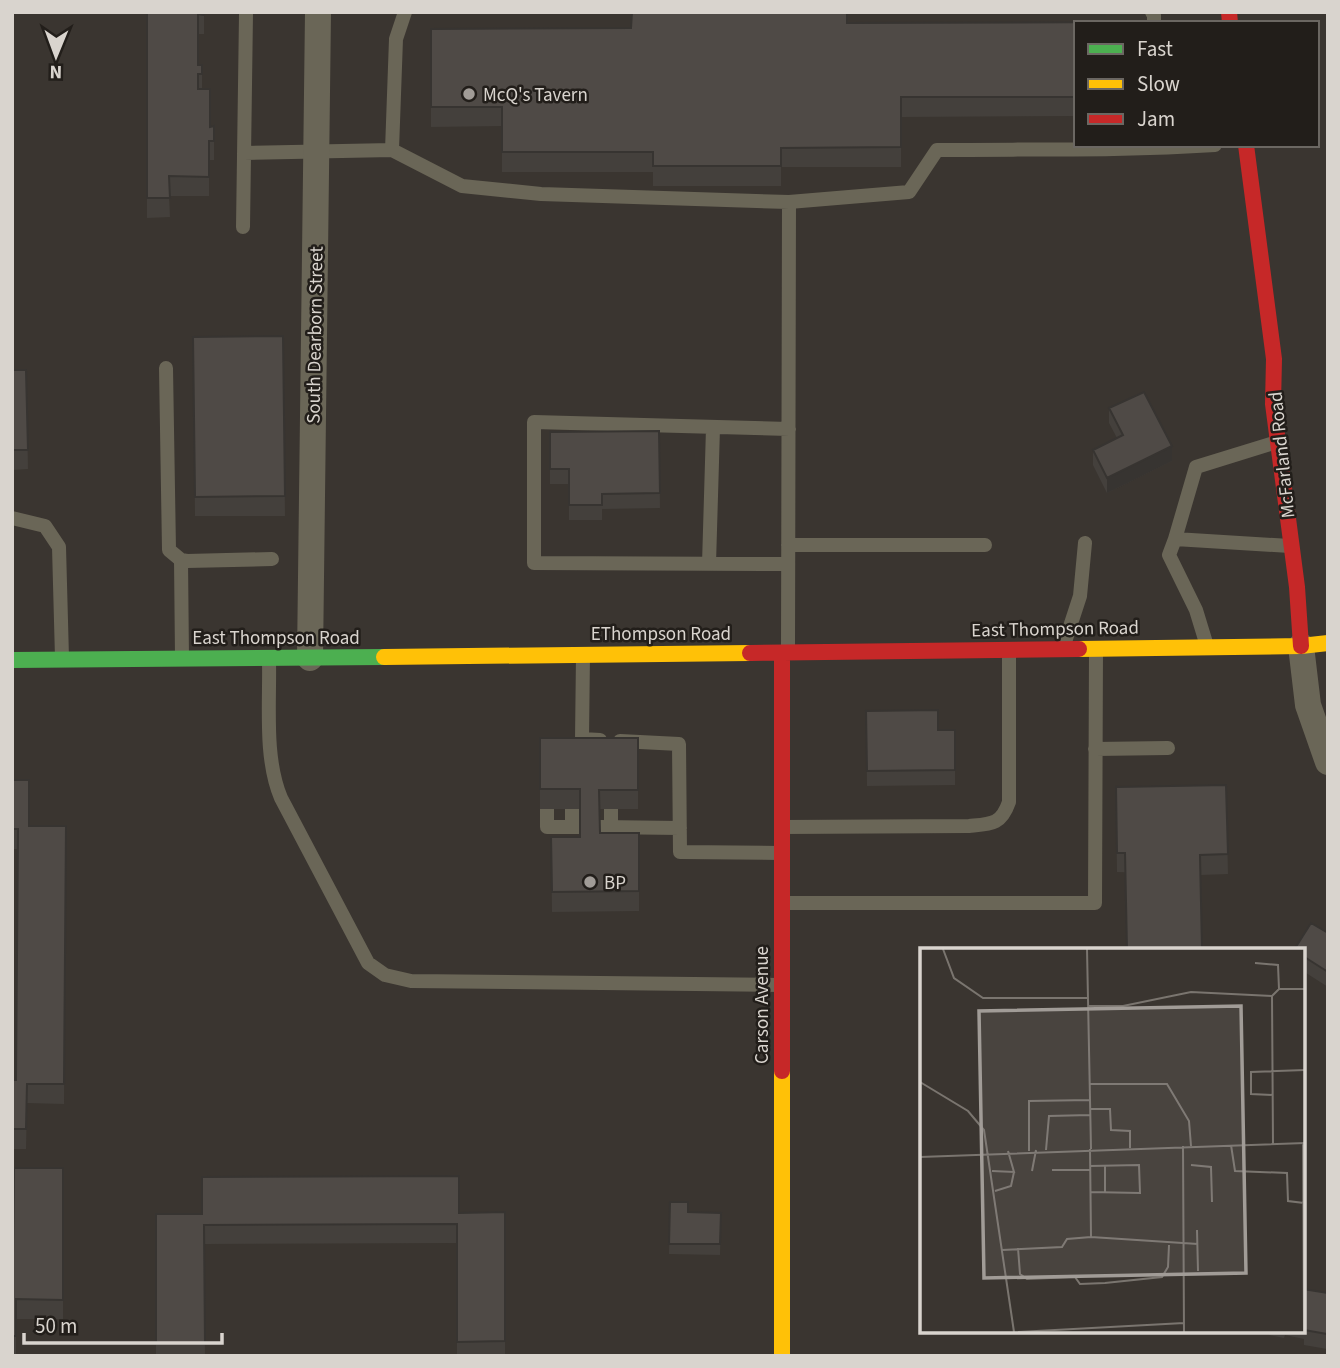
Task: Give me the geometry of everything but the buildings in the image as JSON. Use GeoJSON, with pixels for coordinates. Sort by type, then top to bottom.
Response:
{"type":"FeatureCollection","features":[{"type":"Feature","properties":{"kind":"main road","name":"McFarland Road"},"geometry":{"type":"LineString","coordinates":[[1246,147],[1274,359],[1273,404],[1297,587],[1301,646]]}},
{"type":"Feature","properties":{"kind":"main road","name":"East Thompson Road"},"geometry":{"type":"LineString","coordinates":[[785,653],[1301,646],[1328,643]]}},
{"type":"Feature","properties":{"kind":"main road","name":"EThompson Road"},"geometry":{"type":"LineString","coordinates":[[541,656],[785,653]]}},
{"type":"Feature","properties":{"kind":"main road","name":"Carson Avenue"},"geometry":{"type":"LineString","coordinates":[[782,1356],[781,903],[785,653]]}},
{"type":"Feature","properties":{"kind":"main road","name":"East Thompson Road"},"geometry":{"type":"LineString","coordinates":[[12,660],[541,656]]}},
{"type":"Feature","properties":{"kind":"street","name":"South Dearborn Street"},"geometry":{"type":"LineString","coordinates":[[310,658],[318,12]]}},
{"type":"Feature","properties":{"kind":"street","name":"McFarland Road"},"geometry":{"type":"LineString","coordinates":[[1301,646],[1308,705],[1328,762]]}},
{"type":"Feature","properties":{"kind":"lane"},"geometry":{"type":"LineString","coordinates":[[392,150],[396,39],[405,12]]}},
{"type":"Feature","properties":{"kind":"lane"},"geometry":{"type":"LineString","coordinates":[[243,227],[246,14]]}},
{"type":"Feature","properties":{"kind":"lane"},"geometry":{"type":"LineString","coordinates":[[244,153],[392,150],[462,186],[541,194],[789,202],[909,192],[937,150],[1165,147]]}},
{"type":"Feature","properties":{"kind":"lane"},"geometry":{"type":"LineString","coordinates":[[785,653],[788,564],[789,202]]}},
{"type":"Feature","properties":{"kind":"lane"},"geometry":{"type":"LineString","coordinates":[[166,368],[169,550],[181,561],[272,559]]}},
{"type":"Feature","properties":{"kind":"lane"},"geometry":{"type":"LineString","coordinates":[[788,564],[534,563],[534,422],[789,429]]}},
{"type":"Feature","properties":{"kind":"lane"},"geometry":{"type":"LineString","coordinates":[[709,564],[713,428]]}},
{"type":"Feature","properties":{"kind":"lane"},"geometry":{"type":"LineString","coordinates":[[1207,647],[1196,610],[1169,555],[1196,467],[1278,442]]}},
{"type":"Feature","properties":{"kind":"lane"},"geometry":{"type":"LineString","coordinates":[[12,518],[45,526],[59,547],[62,660]]}},
{"type":"Feature","properties":{"kind":"lane"},"geometry":{"type":"LineString","coordinates":[[1175,539],[1292,546]]}},
{"type":"Feature","properties":{"kind":"lane"},"geometry":{"type":"LineString","coordinates":[[1062,649],[1080,596],[1085,542]]}},
{"type":"Feature","properties":{"kind":"lane"},"geometry":{"type":"LineString","coordinates":[[788,545],[985,545]]}},
{"type":"Feature","properties":{"kind":"lane"},"geometry":{"type":"LineString","coordinates":[[181,561],[182,659]]}},
{"type":"Feature","properties":{"kind":"lane"},"geometry":{"type":"LineString","coordinates":[[781,903],[1095,903],[1096,649]]}},
{"type":"Feature","properties":{"kind":"lane"},"geometry":{"type":"LineString","coordinates":[[782,827],[969,826],[993,824],[1005,815],[1009,802],[1009,650]]}},
{"type":"Feature","properties":{"kind":"lane"},"geometry":{"type":"LineString","coordinates":[[583,655],[576,744],[679,744],[680,852],[782,853]]}},
{"type":"Feature","properties":{"kind":"lane"},"geometry":{"type":"LineString","coordinates":[[269,658],[275,784],[368,963],[385,975],[411,981],[782,985]]}},
{"type":"Feature","properties":{"kind":"lane"},"geometry":{"type":"LineString","coordinates":[[1096,748],[1168,748]]}},
{"type":"Feature","properties":{"kind":"lane"},"geometry":{"type":"LineString","coordinates":[[547,809],[547,827],[576,827],[572,808]]}},
{"type":"Feature","properties":{"kind":"lane"},"geometry":{"type":"LineString","coordinates":[[611,809],[605,827],[680,828]]}},
{"type":"Feature","properties":{"kind":"traffic: fast"},"geometry":{"type":"LineString","coordinates":[[12,660],[384,657]]}},
{"type":"Feature","properties":{"kind":"traffic: slow"},"geometry":{"type":"LineString","coordinates":[[1079,649],[1301,646],[1328,643]]}},
{"type":"Feature","properties":{"kind":"traffic: slow"},"geometry":{"type":"LineString","coordinates":[[384,657],[750,653]]}},
{"type":"Feature","properties":{"kind":"traffic: slow"},"geometry":{"type":"LineString","coordinates":[[782,1071],[782,1356]]}},
{"type":"Feature","properties":{"kind":"traffic: jam"},"geometry":{"type":"LineString","coordinates":[[1229,12],[1230,21]]}},
{"type":"Feature","properties":{"kind":"traffic: jam"},"geometry":{"type":"LineString","coordinates":[[1246,147],[1274,359],[1273,404],[1297,587],[1301,646]]}},
{"type":"Feature","properties":{"kind":"traffic: jam"},"geometry":{"type":"LineString","coordinates":[[750,653],[1079,649]]}},
{"type":"Feature","properties":{"kind":"traffic: jam"},"geometry":{"type":"LineString","coordinates":[[782,653],[782,1071]]}},
{"type":"Feature","properties":{"kind":"place","name":"McQ's Tavern"},"geometry":{"type":"Point","coordinates":[469,94]}},
{"type":"Feature","properties":{"kind":"place","name":"BP"},"geometry":{"type":"Point","coordinates":[590,882]}}]}
